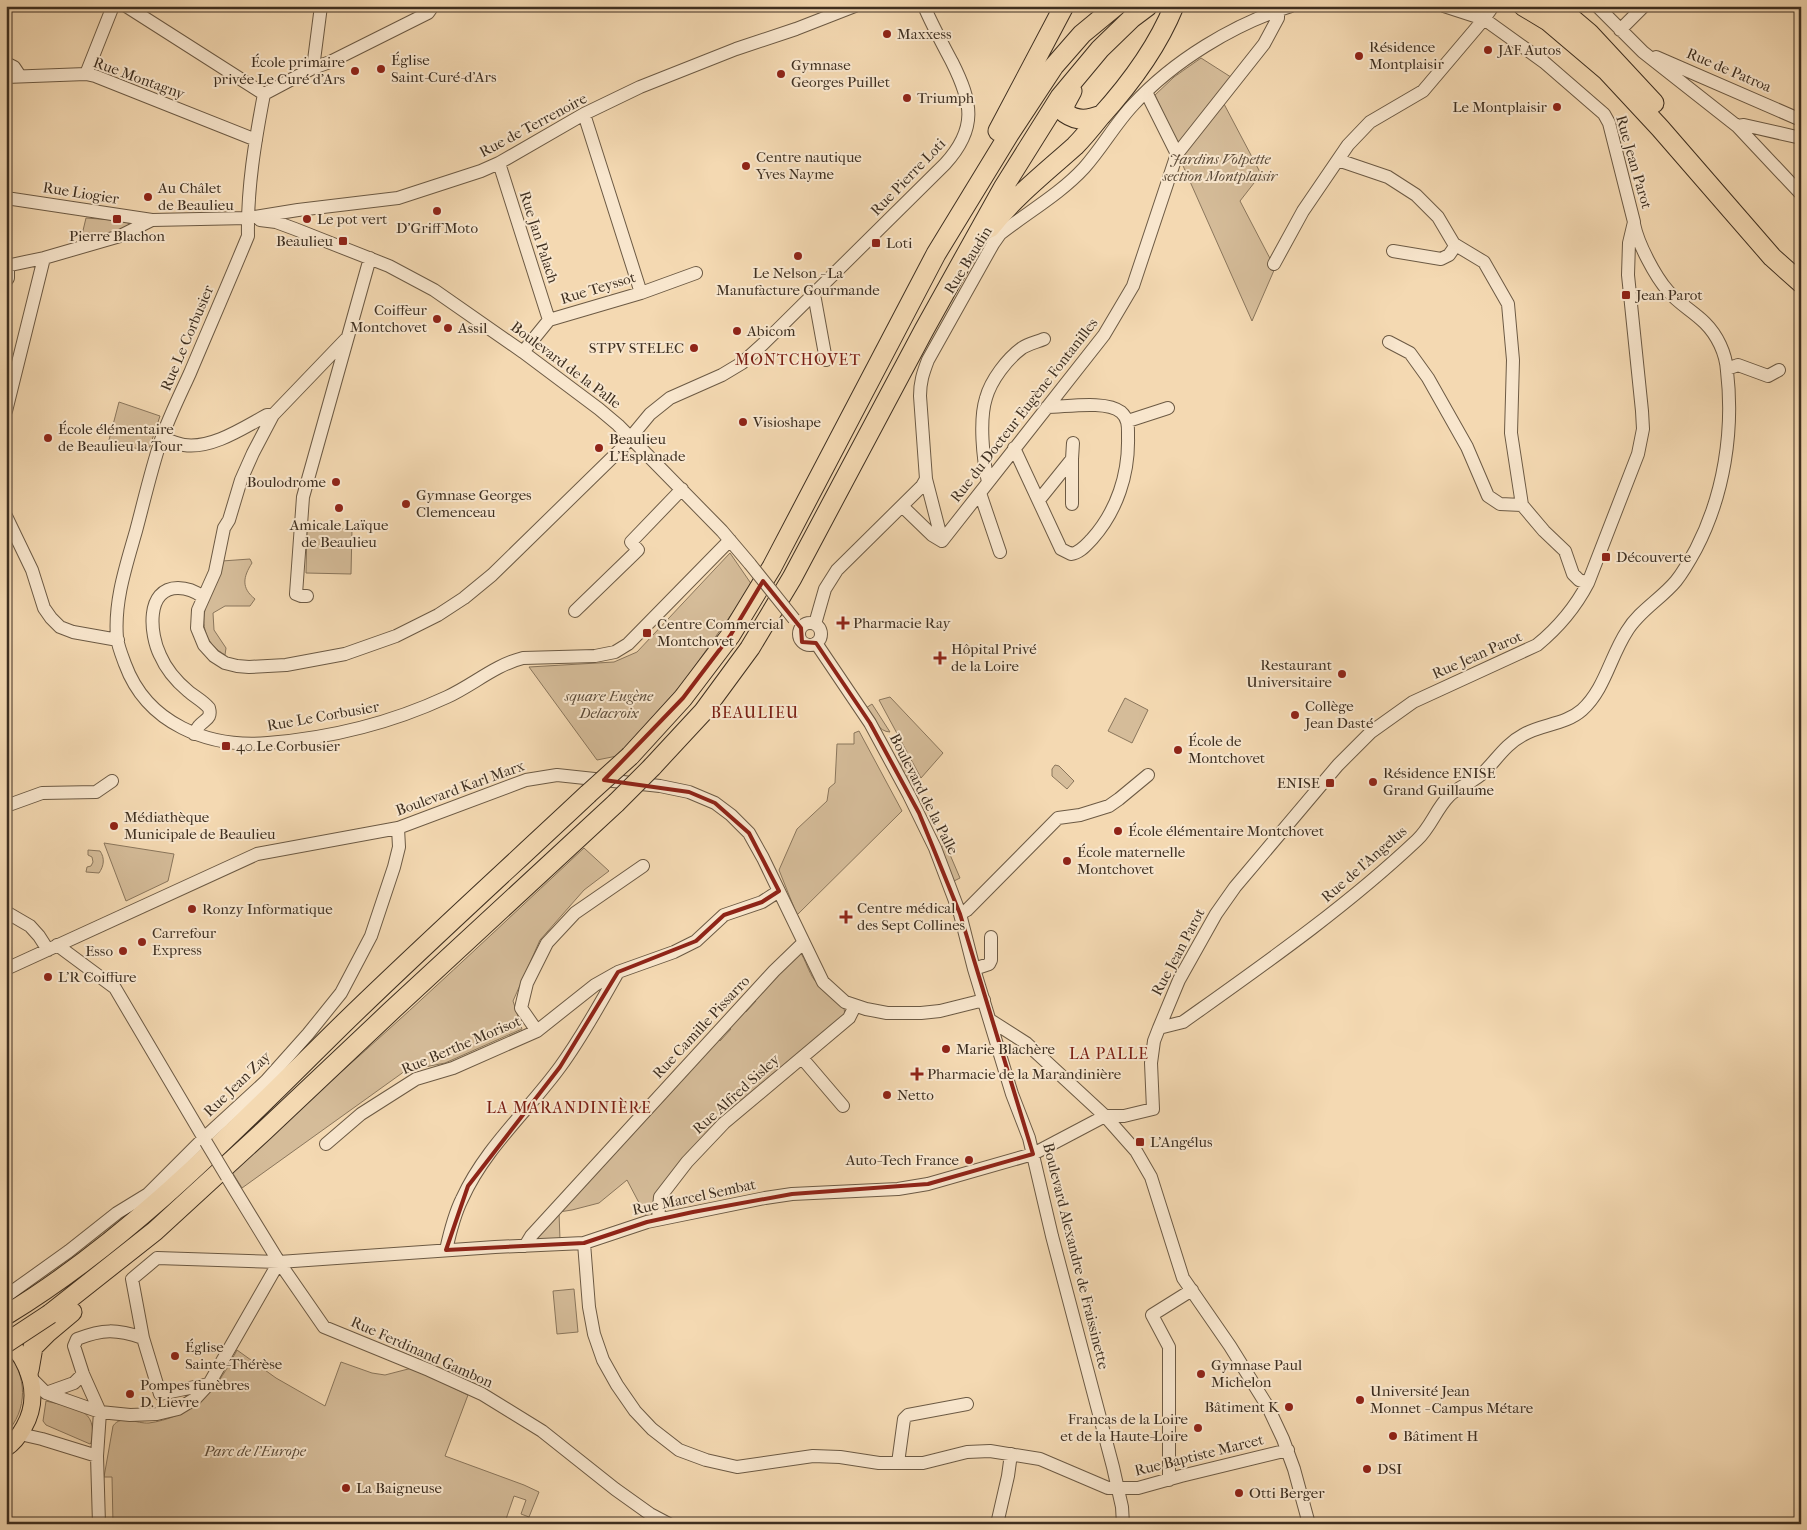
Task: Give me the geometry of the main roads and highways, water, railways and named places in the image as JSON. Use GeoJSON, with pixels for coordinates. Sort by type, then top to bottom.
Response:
{"type":"FeatureCollection","features":[{"type":"Feature","properties":{"kind":"highway"},"geometry":{"type":"LineString","coordinates":[[6,1315],[34,1298],[160,1201],[372,995],[630,756],[683,698],[730,636],[767,574],[1064,6]]}},
{"type":"Feature","properties":{"kind":"highway"},"geometry":{"type":"LineString","coordinates":[[936,254],[1008,136],[1054,66],[1082,34],[1116,6]]}},
{"type":"Feature","properties":{"kind":"highway"},"geometry":{"type":"LineString","coordinates":[[6,1341],[50,1314],[154,1231],[616,803],[702,712],[750,648],[792,578],[924,330],[1003,188],[1060,97],[1100,48],[1132,18],[1148,6]]}},
{"type":"Feature","properties":{"kind":"highway"},"geometry":{"type":"LineString","coordinates":[[958,271],[991,226],[1019,196],[1077,144],[1102,115],[1138,70],[1154,46],[1174,6]]}},
{"type":"Feature","properties":{"kind":"highway"},"geometry":{"type":"LineString","coordinates":[[1523,6],[1548,21],[1607,71],[1660,128],[1772,257],[1801,282]]}},
{"type":"Feature","properties":{"kind":"highway"},"geometry":{"type":"LineString","coordinates":[[1557,6],[1589,33],[1616,61],[1780,250],[1801,268]]}},
{"type":"Feature","properties":{"kind":"highway"},"geometry":{"type":"LineString","coordinates":[[1100,48],[1073,88],[1065,104],[1065,113],[1074,119],[1088,120],[1102,115]]}},
{"type":"Feature","properties":{"kind":"highway"},"geometry":{"type":"LineString","coordinates":[[6,1304],[54,1273],[120,1223],[160,1201]]}},
{"type":"Feature","properties":{"kind":"highway"},"geometry":{"type":"LineString","coordinates":[[30,1374],[33,1347],[46,1332],[144,1254],[154,1231]]}},
{"type":"Feature","properties":{"kind":"main road"},"geometry":{"type":"LineString","coordinates":[[6,1341],[19,1353],[30,1374],[33,1390],[31,1407],[26,1423],[20,1434],[6,1448]]}},
{"type":"Feature","properties":{"kind":"place","name":"Maxxess"},"geometry":{"type":"Point","coordinates":[887,34]}},
{"type":"Feature","properties":{"kind":"place","name":"JAF Autos"},"geometry":{"type":"Point","coordinates":[1488,50]}},
{"type":"Feature","properties":{"kind":"place","name":"Résidence Montplaisir"},"geometry":{"type":"Point","coordinates":[1359,56]}},
{"type":"Feature","properties":{"kind":"place","name":"Église Saint-Curé-d'Ars"},"geometry":{"type":"Point","coordinates":[381,69]}},
{"type":"Feature","properties":{"kind":"place","name":"École primaire privée Le Curé d'Ars"},"geometry":{"type":"Point","coordinates":[355,71]}},
{"type":"Feature","properties":{"kind":"place","name":"Gymnase Georges Puillet"},"geometry":{"type":"Point","coordinates":[781,74]}},
{"type":"Feature","properties":{"kind":"place","name":"Triumph"},"geometry":{"type":"Point","coordinates":[907,98]}},
{"type":"Feature","properties":{"kind":"place","name":"Le Montplaisir"},"geometry":{"type":"Point","coordinates":[1557,107]}},
{"type":"Feature","properties":{"kind":"place","name":"Centre nautique Yves Nayme"},"geometry":{"type":"Point","coordinates":[746,166]}},
{"type":"Feature","properties":{"kind":"place","name":"Au Châlet de Beaulieu"},"geometry":{"type":"Point","coordinates":[148,197]}},
{"type":"Feature","properties":{"kind":"place","name":"D'Griff Moto"},"geometry":{"type":"Point","coordinates":[437,211]}},
{"type":"Feature","properties":{"kind":"place","name":"Pierre Blachon"},"geometry":{"type":"Point","coordinates":[117,219]}},
{"type":"Feature","properties":{"kind":"place","name":"Le pot vert"},"geometry":{"type":"Point","coordinates":[307,219]}},
{"type":"Feature","properties":{"kind":"place","name":"Beaulieu"},"geometry":{"type":"Point","coordinates":[343,241]}},
{"type":"Feature","properties":{"kind":"place","name":"Loti"},"geometry":{"type":"Point","coordinates":[876,243]}},
{"type":"Feature","properties":{"kind":"place","name":"Le Nelson - La Manufacture Gourmande"},"geometry":{"type":"Point","coordinates":[798,256]}},
{"type":"Feature","properties":{"kind":"place","name":"Jean Parot"},"geometry":{"type":"Point","coordinates":[1626,295]}},
{"type":"Feature","properties":{"kind":"place","name":"Coiffeur Montchovet"},"geometry":{"type":"Point","coordinates":[437,319]}},
{"type":"Feature","properties":{"kind":"place","name":"Assil"},"geometry":{"type":"Point","coordinates":[448,328]}},
{"type":"Feature","properties":{"kind":"place","name":"Abicom"},"geometry":{"type":"Point","coordinates":[737,331]}},
{"type":"Feature","properties":{"kind":"place","name":"STPV STELEC"},"geometry":{"type":"Point","coordinates":[694,348]}},
{"type":"Feature","properties":{"kind":"place","name":"Visioshape"},"geometry":{"type":"Point","coordinates":[743,422]}},
{"type":"Feature","properties":{"kind":"place","name":"École élémentaire de Beaulieu la Tour"},"geometry":{"type":"Point","coordinates":[48,438]}},
{"type":"Feature","properties":{"kind":"place","name":"Beaulieu L'Esplanade"},"geometry":{"type":"Point","coordinates":[599,448]}},
{"type":"Feature","properties":{"kind":"place","name":"Boulodrome"},"geometry":{"type":"Point","coordinates":[336,482]}},
{"type":"Feature","properties":{"kind":"place","name":"Gymnase Georges Clemenceau"},"geometry":{"type":"Point","coordinates":[406,504]}},
{"type":"Feature","properties":{"kind":"place","name":"Amicale Laïque de Beaulieu"},"geometry":{"type":"Point","coordinates":[339,508]}},
{"type":"Feature","properties":{"kind":"place","name":"Découverte"},"geometry":{"type":"Point","coordinates":[1606,557]}},
{"type":"Feature","properties":{"kind":"place","name":"Pharmacie Ray"},"geometry":{"type":"Point","coordinates":[843,623]}},
{"type":"Feature","properties":{"kind":"place","name":"Centre Commercial Montchovet"},"geometry":{"type":"Point","coordinates":[647,633]}},
{"type":"Feature","properties":{"kind":"place","name":"Hôpital Privé de la Loire"},"geometry":{"type":"Point","coordinates":[940,658]}},
{"type":"Feature","properties":{"kind":"place","name":"Restaurant Universitaire"},"geometry":{"type":"Point","coordinates":[1342,674]}},
{"type":"Feature","properties":{"kind":"place","name":"Collège Jean Dasté"},"geometry":{"type":"Point","coordinates":[1295,715]}},
{"type":"Feature","properties":{"kind":"place","name":"40 Le Corbusier"},"geometry":{"type":"Point","coordinates":[226,746]}},
{"type":"Feature","properties":{"kind":"place","name":"École de Montchovet"},"geometry":{"type":"Point","coordinates":[1178,750]}},
{"type":"Feature","properties":{"kind":"place","name":"Résidence ENISE Grand Guillaume"},"geometry":{"type":"Point","coordinates":[1373,782]}},
{"type":"Feature","properties":{"kind":"place","name":"ENISE"},"geometry":{"type":"Point","coordinates":[1330,783]}},
{"type":"Feature","properties":{"kind":"place","name":"Médiathèque Municipale de Beaulieu"},"geometry":{"type":"Point","coordinates":[114,826]}},
{"type":"Feature","properties":{"kind":"place","name":"École élémentaire Montchovet"},"geometry":{"type":"Point","coordinates":[1118,831]}},
{"type":"Feature","properties":{"kind":"place","name":"École maternelle Montchovet"},"geometry":{"type":"Point","coordinates":[1067,861]}},
{"type":"Feature","properties":{"kind":"place","name":"Ronzy Informatique"},"geometry":{"type":"Point","coordinates":[192,909]}},
{"type":"Feature","properties":{"kind":"place","name":"Centre médical des Sept Collines"},"geometry":{"type":"Point","coordinates":[846,917]}},
{"type":"Feature","properties":{"kind":"place","name":"Carrefour Express"},"geometry":{"type":"Point","coordinates":[142,942]}},
{"type":"Feature","properties":{"kind":"place","name":"Esso"},"geometry":{"type":"Point","coordinates":[123,951]}},
{"type":"Feature","properties":{"kind":"place","name":"L'R Coiffure"},"geometry":{"type":"Point","coordinates":[48,977]}},
{"type":"Feature","properties":{"kind":"place","name":"Marie Blachère"},"geometry":{"type":"Point","coordinates":[946,1049]}},
{"type":"Feature","properties":{"kind":"place","name":"Pharmacie de la Marandinière"},"geometry":{"type":"Point","coordinates":[917,1074]}},
{"type":"Feature","properties":{"kind":"place","name":"Netto"},"geometry":{"type":"Point","coordinates":[887,1095]}},
{"type":"Feature","properties":{"kind":"place","name":"L'Angélus"},"geometry":{"type":"Point","coordinates":[1140,1142]}},
{"type":"Feature","properties":{"kind":"place","name":"Auto-Tech France"},"geometry":{"type":"Point","coordinates":[969,1160]}},
{"type":"Feature","properties":{"kind":"place","name":"Église Sainte-Thérèse"},"geometry":{"type":"Point","coordinates":[175,1356]}},
{"type":"Feature","properties":{"kind":"place","name":"Gymnase Paul Michelon"},"geometry":{"type":"Point","coordinates":[1201,1374]}},
{"type":"Feature","properties":{"kind":"place","name":"Pompes funèbres D. Lievre"},"geometry":{"type":"Point","coordinates":[130,1394]}},
{"type":"Feature","properties":{"kind":"place","name":"Université Jean Monnet - Campus Métare"},"geometry":{"type":"Point","coordinates":[1360,1400]}},
{"type":"Feature","properties":{"kind":"place","name":"Bâtiment K"},"geometry":{"type":"Point","coordinates":[1289,1407]}},
{"type":"Feature","properties":{"kind":"place","name":"Francas de la Loire et de la Haute-Loire"},"geometry":{"type":"Point","coordinates":[1198,1428]}},
{"type":"Feature","properties":{"kind":"place","name":"Bâtiment H"},"geometry":{"type":"Point","coordinates":[1393,1436]}},
{"type":"Feature","properties":{"kind":"place","name":"DSI"},"geometry":{"type":"Point","coordinates":[1367,1469]}},
{"type":"Feature","properties":{"kind":"place","name":"La Baigneuse"},"geometry":{"type":"Point","coordinates":[346,1488]}},
{"type":"Feature","properties":{"kind":"place","name":"Otti Berger"},"geometry":{"type":"Point","coordinates":[1239,1493]}},
{"type":"Feature","properties":{"kind":"district","name":"MONTCHOVET"},"geometry":{"type":"Point","coordinates":[798,359]}},
{"type":"Feature","properties":{"kind":"district","name":"BEAULIEU"},"geometry":{"type":"Point","coordinates":[755,712]}},
{"type":"Feature","properties":{"kind":"district","name":"LA PALLE"},"geometry":{"type":"Point","coordinates":[1109,1053]}},
{"type":"Feature","properties":{"kind":"district","name":"LA MARANDINIÈRE"},"geometry":{"type":"Point","coordinates":[569,1107]}},
{"type":"Feature","properties":{"kind":"park label","name":"Jardins Volpette section Montplaisir"},"geometry":{"type":"Point","coordinates":[1220,168]}},
{"type":"Feature","properties":{"kind":"park label","name":"square Eugène Delacroix"},"geometry":{"type":"Point","coordinates":[609,704]}},
{"type":"Feature","properties":{"kind":"park label","name":"Parc de l'Europe"},"geometry":{"type":"Point","coordinates":[255,1451]}}]}
